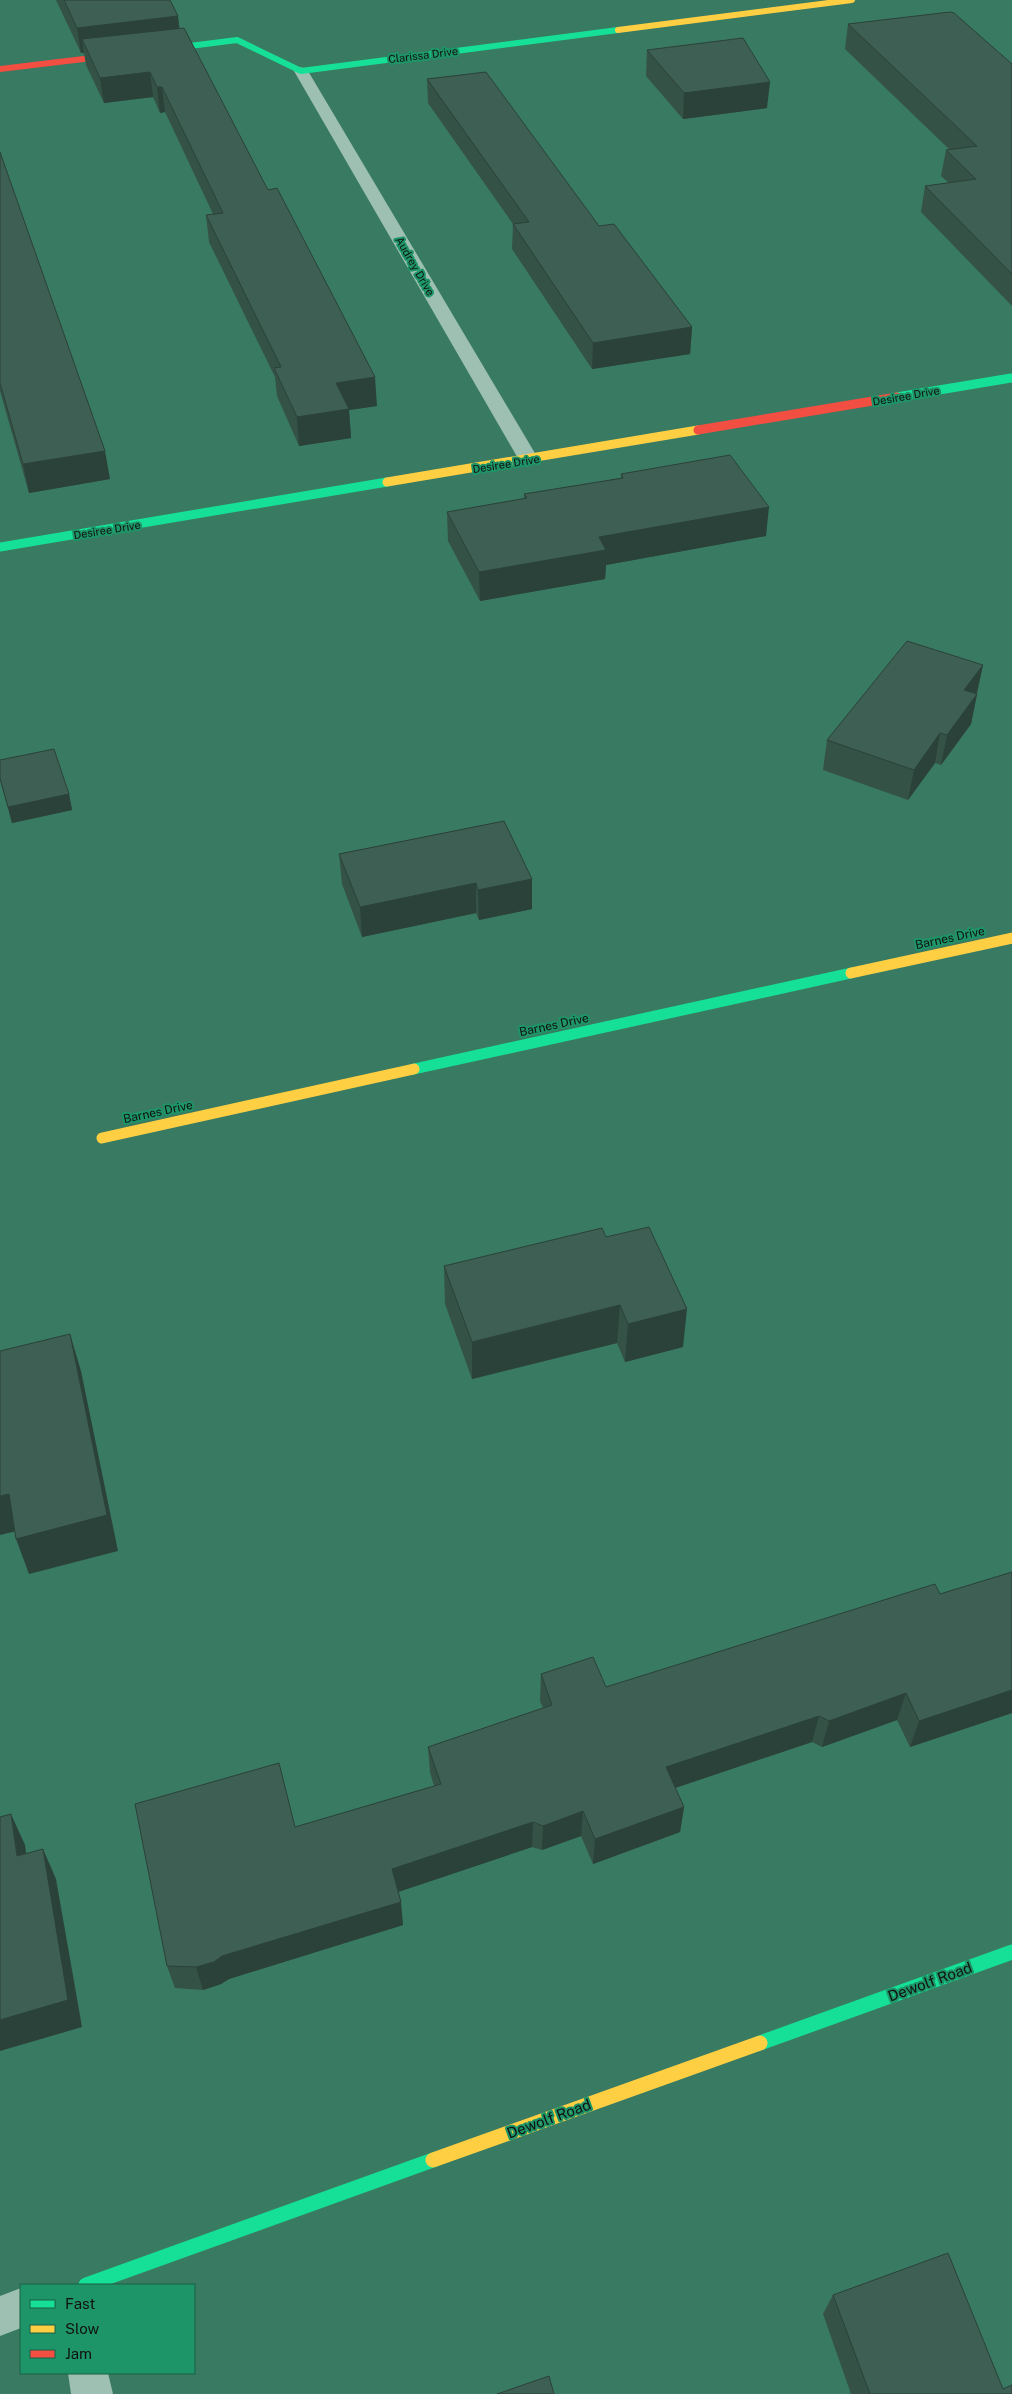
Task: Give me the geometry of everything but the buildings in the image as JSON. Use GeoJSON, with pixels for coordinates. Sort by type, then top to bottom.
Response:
{"type":"FeatureCollection","features":[{"type":"Feature","properties":{"kind":"street","name":"Clarissa Drive"},"geometry":{"type":"LineString","coordinates":[[301,71],[852,0]]}},
{"type":"Feature","properties":{"kind":"street"},"geometry":{"type":"LineString","coordinates":[[0,69],[237,40],[301,71]]}},
{"type":"Feature","properties":{"kind":"street","name":"Audrey Drive"},"geometry":{"type":"LineString","coordinates":[[301,71],[529,460]]}},
{"type":"Feature","properties":{"kind":"street","name":"Desiree Drive"},"geometry":{"type":"LineString","coordinates":[[0,547],[1012,378]]}},
{"type":"Feature","properties":{"kind":"street","name":"Barnes Drive"},"geometry":{"type":"LineString","coordinates":[[102,1138],[1012,938]]}},
{"type":"Feature","properties":{"kind":"street","name":"Dewolf Road"},"geometry":{"type":"LineString","coordinates":[[89,2284],[1012,1952]]}},
{"type":"Feature","properties":{"kind":"street"},"geometry":{"type":"LineString","coordinates":[[0,2316],[20,2308]]}},
{"type":"Feature","properties":{"kind":"street"},"geometry":{"type":"LineString","coordinates":[[88,2374],[92,2394]]}},
{"type":"Feature","properties":{"kind":"traffic: fast"},"geometry":{"type":"LineString","coordinates":[[150,51],[237,40],[301,71],[618,30]]}},
{"type":"Feature","properties":{"kind":"traffic: fast"},"geometry":{"type":"LineString","coordinates":[[897,397],[1012,378]]}},
{"type":"Feature","properties":{"kind":"traffic: fast"},"geometry":{"type":"LineString","coordinates":[[0,547],[387,482]]}},
{"type":"Feature","properties":{"kind":"traffic: fast"},"geometry":{"type":"LineString","coordinates":[[414,1069],[851,973]]}},
{"type":"Feature","properties":{"kind":"traffic: fast"},"geometry":{"type":"LineString","coordinates":[[760,2043],[1012,1952]]}},
{"type":"Feature","properties":{"kind":"traffic: fast"},"geometry":{"type":"LineString","coordinates":[[89,2284],[433,2160]]}},
{"type":"Feature","properties":{"kind":"traffic: slow"},"geometry":{"type":"LineString","coordinates":[[618,30],[852,0]]}},
{"type":"Feature","properties":{"kind":"traffic: slow"},"geometry":{"type":"LineString","coordinates":[[387,482],[698,430]]}},
{"type":"Feature","properties":{"kind":"traffic: slow"},"geometry":{"type":"LineString","coordinates":[[851,973],[1012,938]]}},
{"type":"Feature","properties":{"kind":"traffic: slow"},"geometry":{"type":"LineString","coordinates":[[102,1138],[414,1069]]}},
{"type":"Feature","properties":{"kind":"traffic: slow"},"geometry":{"type":"LineString","coordinates":[[433,2160],[760,2043]]}},
{"type":"Feature","properties":{"kind":"traffic: jam"},"geometry":{"type":"LineString","coordinates":[[0,69],[150,51]]}},
{"type":"Feature","properties":{"kind":"traffic: jam"},"geometry":{"type":"LineString","coordinates":[[698,430],[897,397]]}}]}
